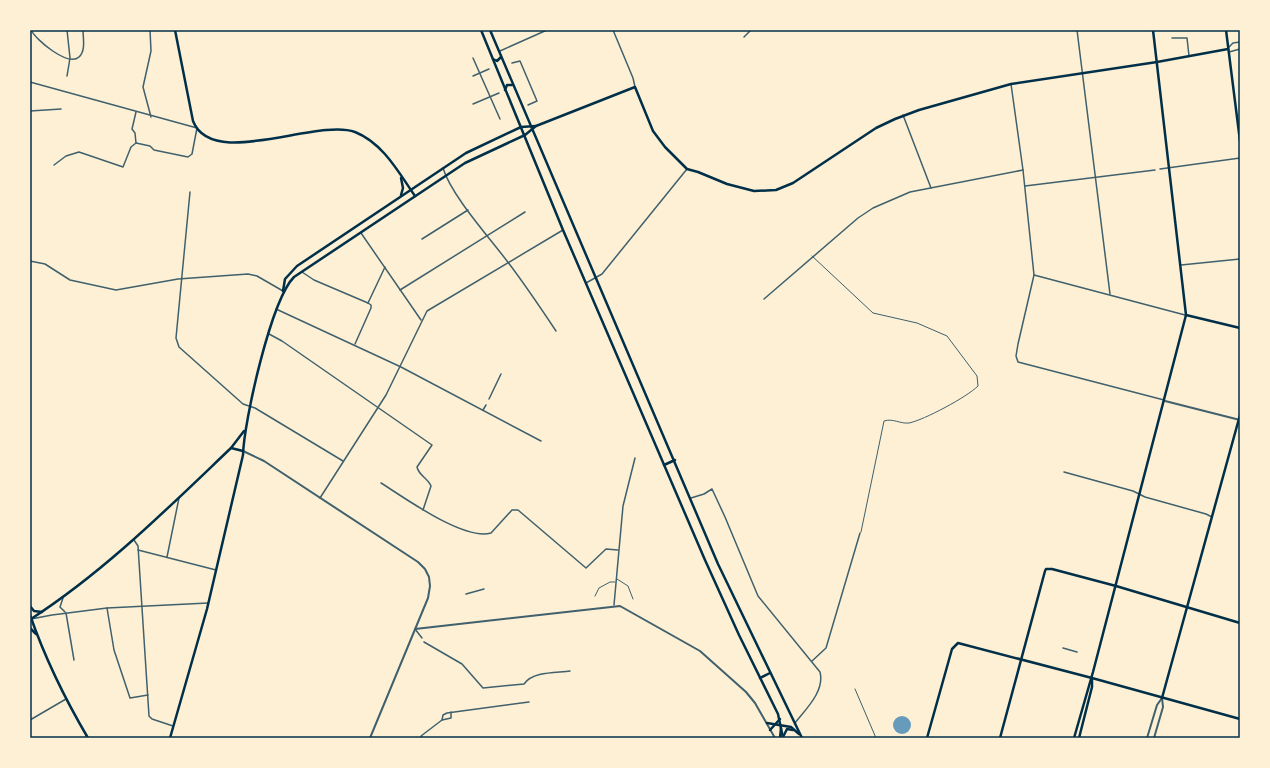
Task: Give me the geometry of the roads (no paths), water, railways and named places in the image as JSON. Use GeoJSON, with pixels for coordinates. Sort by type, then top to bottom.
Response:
{"type":"FeatureCollection","features":[{"type":"Feature","properties":{"kind":"main road"},"geometry":{"type":"LineString","coordinates":[[175,30],[193,121],[197,128],[212,138],[240,144],[306,132],[333,129],[348,130],[360,135],[375,145],[401,176],[415,196]]}},
{"type":"Feature","properties":{"kind":"main road"},"geometry":{"type":"LineString","coordinates":[[481,30],[563,230],[664,465],[729,614],[780,718],[782,738]]}},
{"type":"Feature","properties":{"kind":"main road"},"geometry":{"type":"LineString","coordinates":[[490,30],[733,598],[801,737]]}},
{"type":"Feature","properties":{"kind":"main road"},"geometry":{"type":"LineString","coordinates":[[1074,738],[1092,678],[1165,401],[1186,315],[1153,30]]}},
{"type":"Feature","properties":{"kind":"main road"},"geometry":{"type":"LineString","coordinates":[[1226,30],[1240,141]]}},
{"type":"Feature","properties":{"kind":"main road"},"geometry":{"type":"LineString","coordinates":[[170,738],[208,603],[243,451],[245,429],[250,406],[276,309],[283,291],[285,279],[296,266],[401,195],[476,148],[522,127],[536,126],[635,87],[653,132],[665,147],[687,169],[745,189],[764,191],[784,188],[876,128],[903,115],[1011,84],[1228,50]]}},
{"type":"Feature","properties":{"kind":"main road"},"geometry":{"type":"LineString","coordinates":[[492,59],[498,61],[501,56]]}},
{"type":"Feature","properties":{"kind":"main road"},"geometry":{"type":"LineString","coordinates":[[505,90],[508,85],[511,84],[514,87]]}},
{"type":"Feature","properties":{"kind":"main road"},"geometry":{"type":"LineString","coordinates":[[283,291],[292,279],[445,176],[478,156],[525,135],[536,126]]}},
{"type":"Feature","properties":{"kind":"main road"},"geometry":{"type":"LineString","coordinates":[[401,176],[403,185],[401,195]]}},
{"type":"Feature","properties":{"kind":"main road"},"geometry":{"type":"LineString","coordinates":[[1186,315],[1240,328]]}},
{"type":"Feature","properties":{"kind":"main road"},"geometry":{"type":"LineString","coordinates":[[1162,698],[1240,420],[1240,415]]}},
{"type":"Feature","properties":{"kind":"main road"},"geometry":{"type":"LineString","coordinates":[[31,619],[46,611],[63,598],[134,540],[231,448],[245,429]]}},
{"type":"Feature","properties":{"kind":"main road"},"geometry":{"type":"LineString","coordinates":[[231,448],[243,451]]}},
{"type":"Feature","properties":{"kind":"main road"},"geometry":{"type":"LineString","coordinates":[[664,465],[675,460]]}},
{"type":"Feature","properties":{"kind":"main road"},"geometry":{"type":"LineString","coordinates":[[1000,738],[1046,569],[1116,586],[1187,608],[1240,622]]}},
{"type":"Feature","properties":{"kind":"main road"},"geometry":{"type":"LineString","coordinates":[[30,606],[36,612],[46,611]]}},
{"type":"Feature","properties":{"kind":"main road"},"geometry":{"type":"LineString","coordinates":[[30,615],[38,637],[66,699],[88,738]]}},
{"type":"Feature","properties":{"kind":"main road"},"geometry":{"type":"LineString","coordinates":[[30,628],[38,637]]}},
{"type":"Feature","properties":{"kind":"main road"},"geometry":{"type":"LineString","coordinates":[[927,738],[952,649],[955,645],[960,643],[1240,719]]}},
{"type":"Feature","properties":{"kind":"main road"},"geometry":{"type":"LineString","coordinates":[[760,678],[770,673]]}},
{"type":"Feature","properties":{"kind":"main road"},"geometry":{"type":"LineString","coordinates":[[1079,738],[1092,688],[1092,678]]}},
{"type":"Feature","properties":{"kind":"main road"},"geometry":{"type":"LineString","coordinates":[[770,730],[780,718]]}},
{"type":"Feature","properties":{"kind":"main road"},"geometry":{"type":"LineString","coordinates":[[767,723],[793,728],[801,737]]}},
{"type":"Feature","properties":{"kind":"main road"},"geometry":{"type":"LineString","coordinates":[[782,738],[787,729],[797,732]]}},
{"type":"Feature","properties":{"kind":"street"},"geometry":{"type":"LineString","coordinates":[[31,30],[44,46],[70,58],[77,59],[83,52],[83,30]]}},
{"type":"Feature","properties":{"kind":"street"},"geometry":{"type":"LineString","coordinates":[[67,30],[70,58],[67,76]]}},
{"type":"Feature","properties":{"kind":"street"},"geometry":{"type":"LineString","coordinates":[[150,30],[151,51],[143,87],[151,117]]}},
{"type":"Feature","properties":{"kind":"street"},"geometry":{"type":"LineString","coordinates":[[499,51],[547,30]]}},
{"type":"Feature","properties":{"kind":"street"},"geometry":{"type":"LineString","coordinates":[[613,30],[633,78],[635,87]]}},
{"type":"Feature","properties":{"kind":"street"},"geometry":{"type":"LineString","coordinates":[[744,37],[751,30]]}},
{"type":"Feature","properties":{"kind":"street"},"geometry":{"type":"LineString","coordinates":[[1077,30],[1110,294]]}},
{"type":"Feature","properties":{"kind":"street"},"geometry":{"type":"LineString","coordinates":[[1172,38],[1187,38],[1189,56]]}},
{"type":"Feature","properties":{"kind":"street"},"geometry":{"type":"LineString","coordinates":[[1228,50],[1233,43],[1240,42]]}},
{"type":"Feature","properties":{"kind":"street"},"geometry":{"type":"LineString","coordinates":[[1228,50],[1240,50]]}},
{"type":"Feature","properties":{"kind":"street"},"geometry":{"type":"LineString","coordinates":[[473,58],[500,119]]}},
{"type":"Feature","properties":{"kind":"street"},"geometry":{"type":"LineString","coordinates":[[512,63],[520,61],[537,101],[528,106]]}},
{"type":"Feature","properties":{"kind":"street"},"geometry":{"type":"LineString","coordinates":[[473,76],[489,69]]}},
{"type":"Feature","properties":{"kind":"street"},"geometry":{"type":"LineString","coordinates":[[30,82],[151,117],[197,128],[192,154],[188,157],[154,150],[150,146],[136,143]]}},
{"type":"Feature","properties":{"kind":"street"},"geometry":{"type":"LineString","coordinates":[[1011,84],[1025,186],[1034,274],[1018,344],[1016,356],[1018,362],[1240,420]]}},
{"type":"Feature","properties":{"kind":"street"},"geometry":{"type":"LineString","coordinates":[[473,104],[499,93]]}},
{"type":"Feature","properties":{"kind":"street"},"geometry":{"type":"LineString","coordinates":[[30,111],[61,109]]}},
{"type":"Feature","properties":{"kind":"street"},"geometry":{"type":"LineString","coordinates":[[136,112],[132,129],[135,133],[136,143]]}},
{"type":"Feature","properties":{"kind":"street"},"geometry":{"type":"LineString","coordinates":[[903,115],[930,188]]}},
{"type":"Feature","properties":{"kind":"street"},"geometry":{"type":"LineString","coordinates":[[54,165],[66,156],[79,152],[123,167],[131,147],[136,143]]}},
{"type":"Feature","properties":{"kind":"street"},"geometry":{"type":"LineString","coordinates":[[1160,169],[1240,158]]}},
{"type":"Feature","properties":{"kind":"street"},"geometry":{"type":"LineString","coordinates":[[443,168],[445,176],[468,210],[509,263],[556,331]]}},
{"type":"Feature","properties":{"kind":"street"},"geometry":{"type":"LineString","coordinates":[[586,283],[602,274],[687,169]]}},
{"type":"Feature","properties":{"kind":"street"},"geometry":{"type":"LineString","coordinates":[[764,298],[858,218],[873,208],[900,195],[1023,170]]}},
{"type":"Feature","properties":{"kind":"street"},"geometry":{"type":"LineString","coordinates":[[1025,186],[1155,170]]}},
{"type":"Feature","properties":{"kind":"street"},"geometry":{"type":"LineString","coordinates":[[190,192],[183,279],[176,338],[179,347],[243,404],[250,406],[343,461]]}},
{"type":"Feature","properties":{"kind":"street"},"geometry":{"type":"LineString","coordinates":[[422,239],[468,210]]}},
{"type":"Feature","properties":{"kind":"street"},"geometry":{"type":"LineString","coordinates":[[400,290],[525,212]]}},
{"type":"Feature","properties":{"kind":"street"},"geometry":{"type":"LineString","coordinates":[[320,498],[368,423],[401,367],[421,320],[428,311],[563,230]]}},
{"type":"Feature","properties":{"kind":"street"},"geometry":{"type":"LineString","coordinates":[[360,232],[421,320]]}},
{"type":"Feature","properties":{"kind":"street"},"geometry":{"type":"LineString","coordinates":[[1181,265],[1240,259]]}},
{"type":"Feature","properties":{"kind":"street"},"geometry":{"type":"LineString","coordinates":[[30,261],[46,264],[70,280],[116,290],[183,279],[248,274],[257,276],[283,291]]}},
{"type":"Feature","properties":{"kind":"street"},"geometry":{"type":"LineString","coordinates":[[368,303],[384,267]]}},
{"type":"Feature","properties":{"kind":"street"},"geometry":{"type":"LineString","coordinates":[[302,272],[314,280],[371,305],[355,345]]}},
{"type":"Feature","properties":{"kind":"street"},"geometry":{"type":"LineString","coordinates":[[1034,274],[1186,315]]}},
{"type":"Feature","properties":{"kind":"street"},"geometry":{"type":"LineString","coordinates":[[276,309],[401,367],[541,441]]}},
{"type":"Feature","properties":{"kind":"street"},"geometry":{"type":"LineString","coordinates":[[269,334],[282,341],[432,445],[417,467],[420,474],[429,480],[431,486],[423,510]]}},
{"type":"Feature","properties":{"kind":"street"},"geometry":{"type":"LineString","coordinates":[[489,399],[501,374]]}},
{"type":"Feature","properties":{"kind":"street"},"geometry":{"type":"LineString","coordinates":[[483,411],[486,405]]}},
{"type":"Feature","properties":{"kind":"street"},"geometry":{"type":"LineString","coordinates":[[243,451],[253,454],[422,565],[430,581],[430,593],[370,738]]}},
{"type":"Feature","properties":{"kind":"street"},"geometry":{"type":"LineString","coordinates":[[614,605],[622,506],[635,458]]}},
{"type":"Feature","properties":{"kind":"street"},"geometry":{"type":"LineString","coordinates":[[1064,472],[1133,491],[1212,518]]}},
{"type":"Feature","properties":{"kind":"street"},"geometry":{"type":"LineString","coordinates":[[381,483],[440,520],[479,535],[491,533],[512,510],[516,509],[586,568],[606,549],[618,550]]}},
{"type":"Feature","properties":{"kind":"street"},"geometry":{"type":"LineString","coordinates":[[691,498],[704,494],[712,489],[725,516],[758,596],[820,672],[820,685],[817,694],[795,724]]}},
{"type":"Feature","properties":{"kind":"street"},"geometry":{"type":"LineString","coordinates":[[167,557],[179,498]]}},
{"type":"Feature","properties":{"kind":"street"},"geometry":{"type":"LineString","coordinates":[[812,661],[826,648],[860,533]]}},
{"type":"Feature","properties":{"kind":"street"},"geometry":{"type":"LineString","coordinates":[[134,540],[138,550],[150,716],[152,719],[173,726]]}},
{"type":"Feature","properties":{"kind":"street"},"geometry":{"type":"LineString","coordinates":[[138,550],[216,570]]}},
{"type":"Feature","properties":{"kind":"street"},"geometry":{"type":"LineString","coordinates":[[466,594],[484,589]]}},
{"type":"Feature","properties":{"kind":"street"},"geometry":{"type":"LineString","coordinates":[[63,598],[60,607],[62,611],[66,613],[74,660]]}},
{"type":"Feature","properties":{"kind":"street"},"geometry":{"type":"LineString","coordinates":[[31,619],[107,608],[208,603]]}},
{"type":"Feature","properties":{"kind":"street"},"geometry":{"type":"LineString","coordinates":[[415,629],[614,605],[622,606],[700,651],[746,692],[767,723],[775,738]]}},
{"type":"Feature","properties":{"kind":"street"},"geometry":{"type":"LineString","coordinates":[[107,608],[114,650],[130,698],[148,696]]}},
{"type":"Feature","properties":{"kind":"street"},"geometry":{"type":"LineString","coordinates":[[415,629],[422,638]]}},
{"type":"Feature","properties":{"kind":"street"},"geometry":{"type":"LineString","coordinates":[[424,642],[462,664],[483,688],[524,684],[528,679],[541,674],[570,671]]}},
{"type":"Feature","properties":{"kind":"street"},"geometry":{"type":"LineString","coordinates":[[1063,648],[1077,652]]}},
{"type":"Feature","properties":{"kind":"street"},"geometry":{"type":"LineString","coordinates":[[1147,738],[1157,705],[1162,698]]}},
{"type":"Feature","properties":{"kind":"street"},"geometry":{"type":"LineString","coordinates":[[1154,738],[1163,707],[1162,698]]}},
{"type":"Feature","properties":{"kind":"street"},"geometry":{"type":"LineString","coordinates":[[30,720],[66,699]]}},
{"type":"Feature","properties":{"kind":"street"},"geometry":{"type":"LineString","coordinates":[[422,737],[442,720],[444,715],[451,712],[529,702]]}},
{"type":"Feature","properties":{"kind":"street"},"geometry":{"type":"LineString","coordinates":[[442,720],[451,718],[451,712]]}},
{"type":"Feature","properties":{"kind":"lane"},"geometry":{"type":"LineString","coordinates":[[812,256],[873,313],[917,323],[948,336],[977,376],[978,386],[973,392],[934,412],[907,423],[888,419],[884,421],[860,533]]}},
{"type":"Feature","properties":{"kind":"lane"},"geometry":{"type":"LineString","coordinates":[[616,578],[628,586],[633,599]]}},
{"type":"Feature","properties":{"kind":"lane"},"geometry":{"type":"LineString","coordinates":[[595,596],[599,588],[610,582],[616,582]]}},
{"type":"Feature","properties":{"kind":"lane"},"geometry":{"type":"LineString","coordinates":[[855,689],[870,728],[876,738]]}},
{"type":"Feature","properties":{"kind":"water"},"geometry":{"type":"Polygon","coordinates":[[[902,716],[908,719],[911,725],[908,731],[902,734],[896,731],[893,725],[896,719],[902,716]]]}}]}
